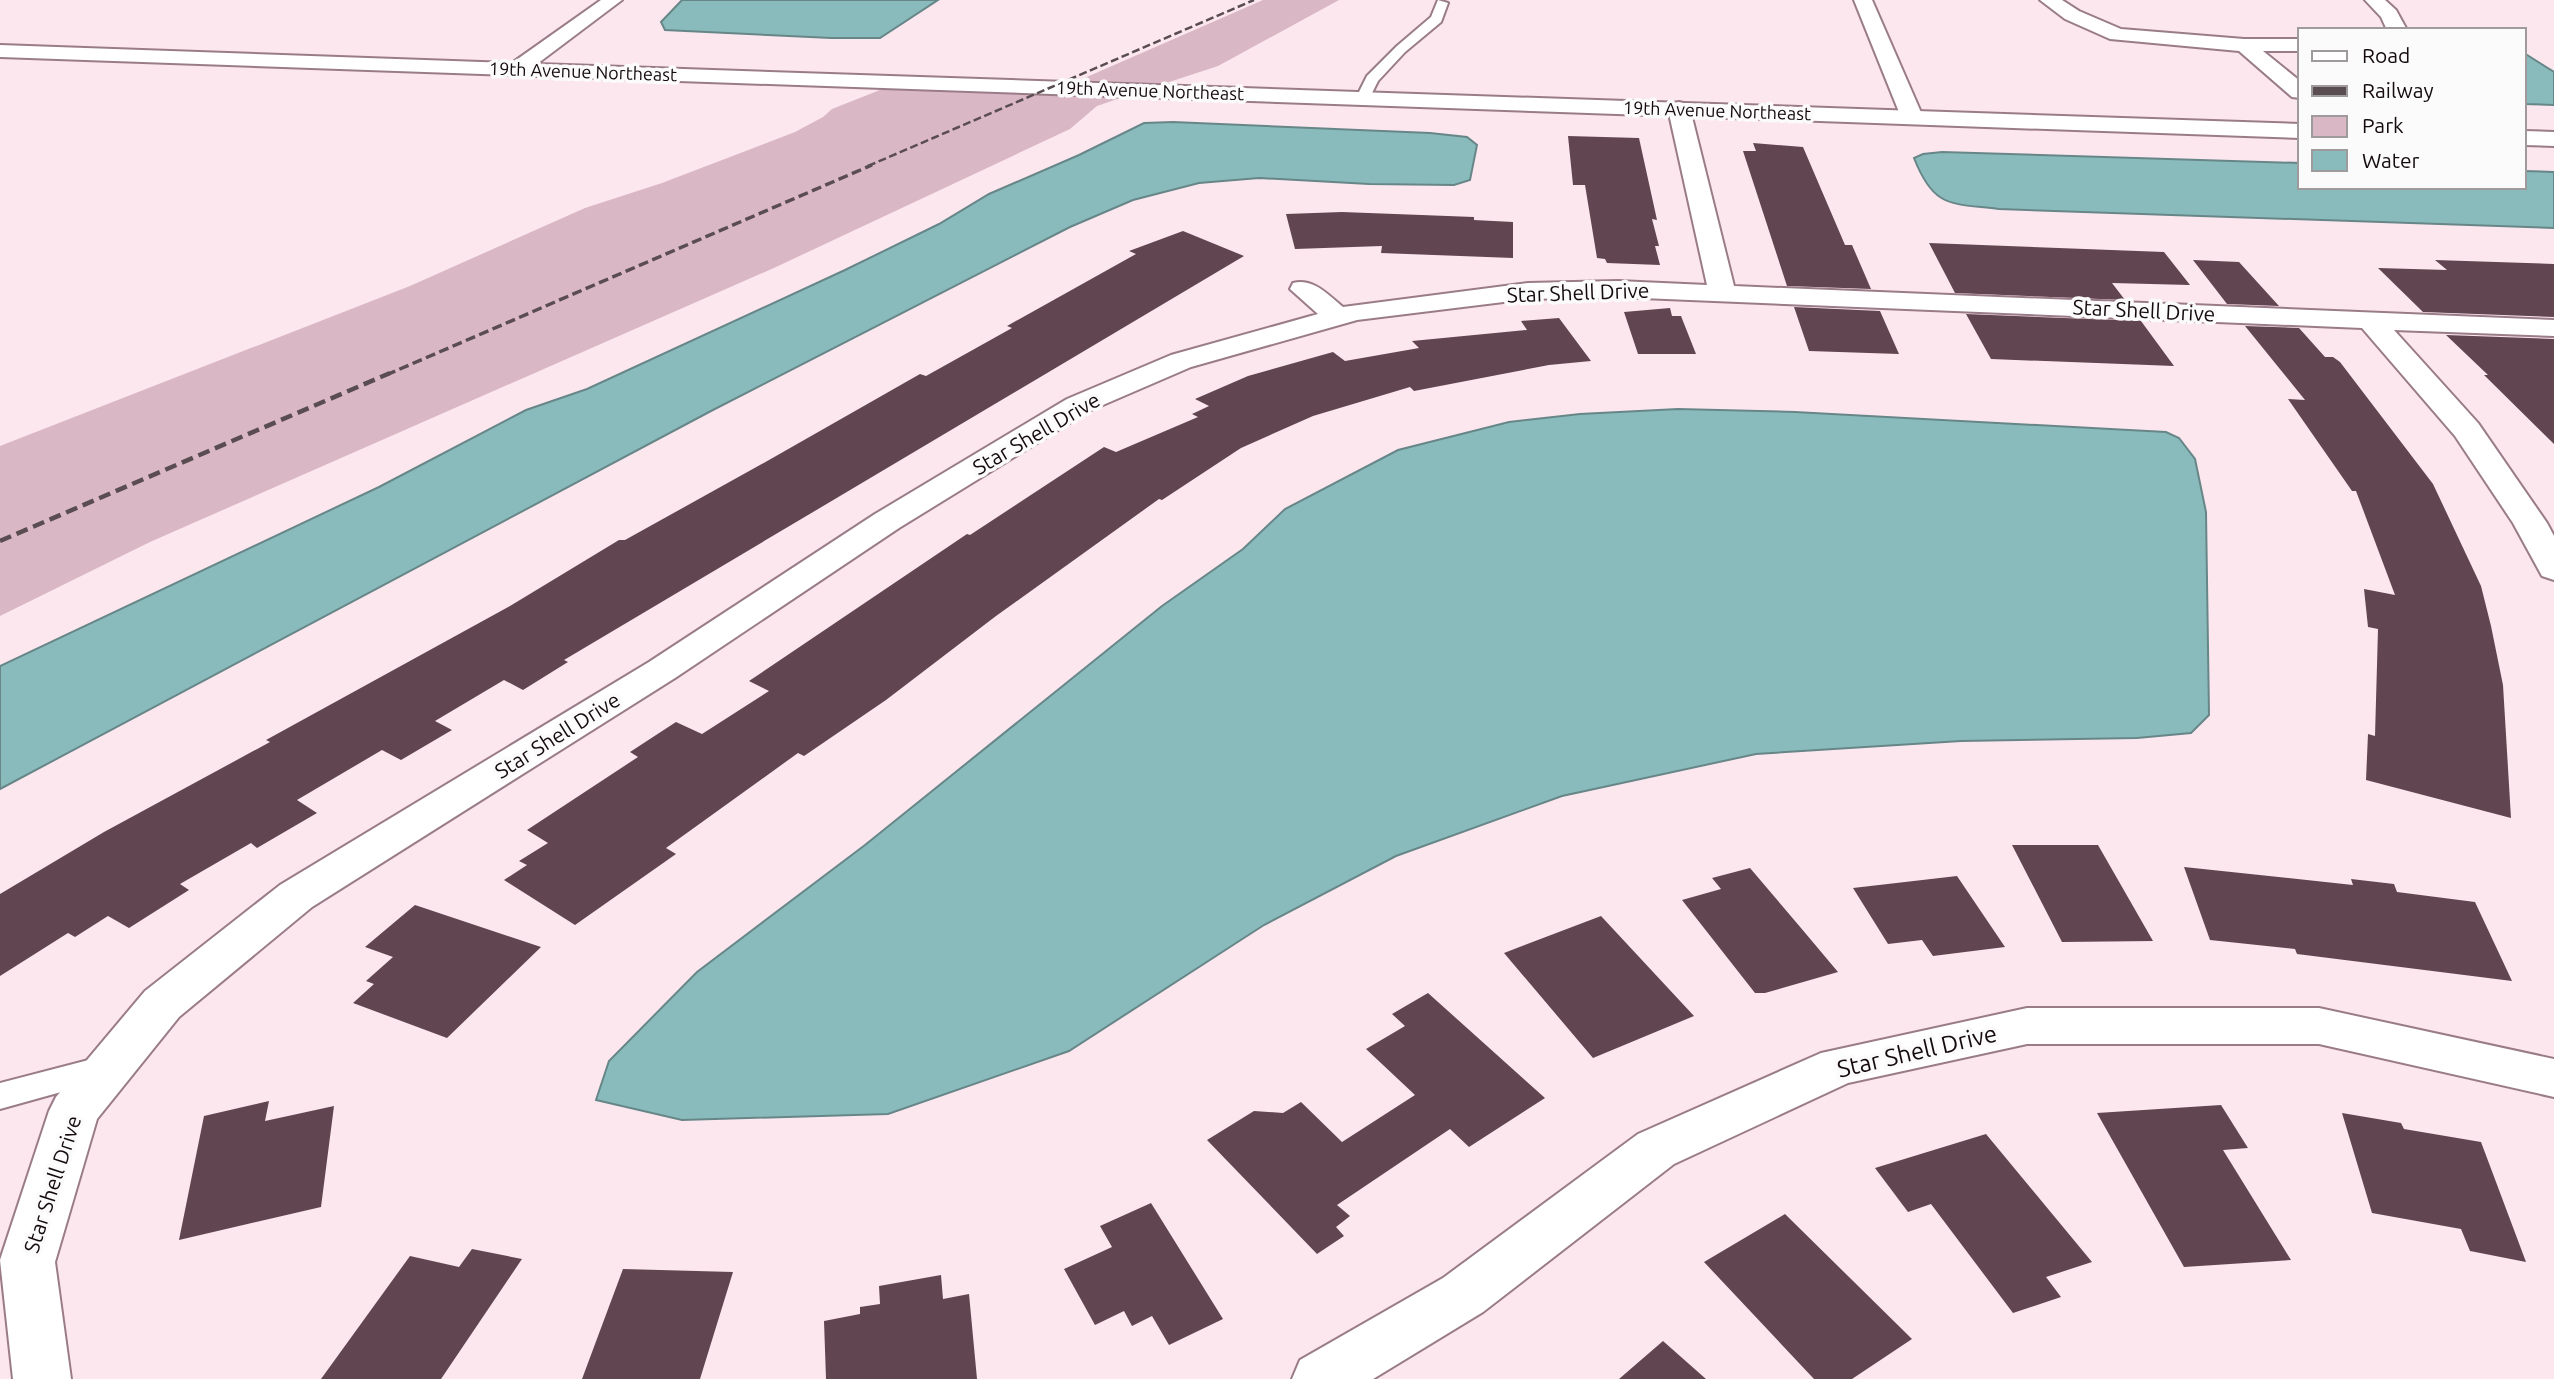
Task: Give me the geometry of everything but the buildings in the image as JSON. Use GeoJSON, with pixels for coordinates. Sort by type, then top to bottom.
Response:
{"type":"FeatureCollection","features":[{"type":"Feature","properties":{"kind":"street"},"geometry":{"type":"LineString","coordinates":[[519,68],[613,0]]}},
{"type":"Feature","properties":{"kind":"street"},"geometry":{"type":"LineString","coordinates":[[1863,0],[1912,117]]}},
{"type":"Feature","properties":{"kind":"street"},"geometry":{"type":"LineString","coordinates":[[2049,0],[2073,15],[2117,35],[2244,45],[2298,45]]}},
{"type":"Feature","properties":{"kind":"street"},"geometry":{"type":"LineString","coordinates":[[2374,0],[2389,14],[2397,28]]}},
{"type":"Feature","properties":{"kind":"street"},"geometry":{"type":"LineString","coordinates":[[2244,45],[2298,90]]}},
{"type":"Feature","properties":{"kind":"street","name":"19th Avenue Northeast"},"geometry":{"type":"LineString","coordinates":[[0,51],[2298,131]]}},
{"type":"Feature","properties":{"kind":"street"},"geometry":{"type":"LineString","coordinates":[[1679,109],[1722,291]]}},
{"type":"Feature","properties":{"kind":"street"},"geometry":{"type":"LineString","coordinates":[[2526,138],[2554,139]]}},
{"type":"Feature","properties":{"kind":"street"},"geometry":{"type":"LineString","coordinates":[[1303,289],[1338,316]]}},
{"type":"Feature","properties":{"kind":"street","name":"Star Shell Drive"},"geometry":{"type":"LineString","coordinates":[[42,1379],[27,1262],[74,1111],[162,1004],[296,897],[662,670],[911,506],[1078,405],[1181,361],[1355,312],[1528,291],[1722,291],[2554,328]]}},
{"type":"Feature","properties":{"kind":"street"},"geometry":{"type":"LineString","coordinates":[[2370,320],[2467,430],[2530,523],[2554,569]]}},
{"type":"Feature","properties":{"kind":"street","name":"Star Shell Drive"},"geometry":{"type":"LineString","coordinates":[[1321,1379],[1463,1295],[1656,1149],[1838,1066],[2027,1026],[2319,1026],[2554,1079]]}},
{"type":"Feature","properties":{"kind":"lane"},"geometry":{"type":"LineString","coordinates":[[1363,98],[1372,79],[1401,49],[1437,19],[1442,3]]}},
{"type":"Feature","properties":{"kind":"lane"},"geometry":{"type":"LineString","coordinates":[[0,1096],[111,1066]]}},
{"type":"Feature","properties":{"kind":"green space"},"geometry":{"type":"Polygon","coordinates":[[[1263,0],[1339,0],[1218,66],[1157,86],[1073,83],[1263,0]]]}},
{"type":"Feature","properties":{"kind":"green space"},"geometry":{"type":"Polygon","coordinates":[[[890,86],[1132,94],[1097,106],[1070,129],[776,267],[150,542],[0,616],[0,446],[410,286],[585,208],[662,183],[795,132],[832,109],[890,86]]]}},
{"type":"Feature","properties":{"kind":"water"},"geometry":{"type":"Polygon","coordinates":[[[682,0],[938,0],[880,38],[831,38],[665,30],[661,22],[682,0]]]}},
{"type":"Feature","properties":{"kind":"water"},"geometry":{"type":"Polygon","coordinates":[[[2526,54],[2554,72],[2554,105],[2526,104],[2526,54]]]}},
{"type":"Feature","properties":{"kind":"water"},"geometry":{"type":"Polygon","coordinates":[[[1144,123],[1430,133],[1467,137],[1477,145],[1470,180],[1454,185],[1259,178],[1199,183],[1133,200],[1070,227],[711,411],[0,789],[0,666],[379,487],[526,410],[587,389],[845,270],[939,224],[989,194],[1144,123]]]}},
{"type":"Feature","properties":{"kind":"water"},"geometry":{"type":"Polygon","coordinates":[[[1942,152],[2298,163],[2298,189],[2526,189],[2526,171],[2554,172],[2554,228],[1968,206],[1946,200],[1929,187],[1914,158],[1942,152]]]}},
{"type":"Feature","properties":{"kind":"water"},"geometry":{"type":"Polygon","coordinates":[[[1678,409],[1795,412],[2166,432],[2179,438],[2195,459],[2206,512],[2209,715],[2191,733],[2137,738],[1961,741],[1756,754],[1562,796],[1396,856],[1264,925],[1069,1051],[888,1114],[682,1120],[596,1100],[609,1061],[697,972],[865,845],[1162,606],[1243,549],[1285,509],[1398,450],[1509,422],[1580,414],[1678,409]]]}},
{"type":"Feature","properties":{"kind":"railway"},"geometry":{"type":"LineString","coordinates":[[868,166],[1254,0]]}},
{"type":"Feature","properties":{"kind":"railway"},"geometry":{"type":"LineString","coordinates":[[386,375],[872,165]]}},
{"type":"Feature","properties":{"kind":"railway"},"geometry":{"type":"LineString","coordinates":[[0,541],[390,373]]}}]}
